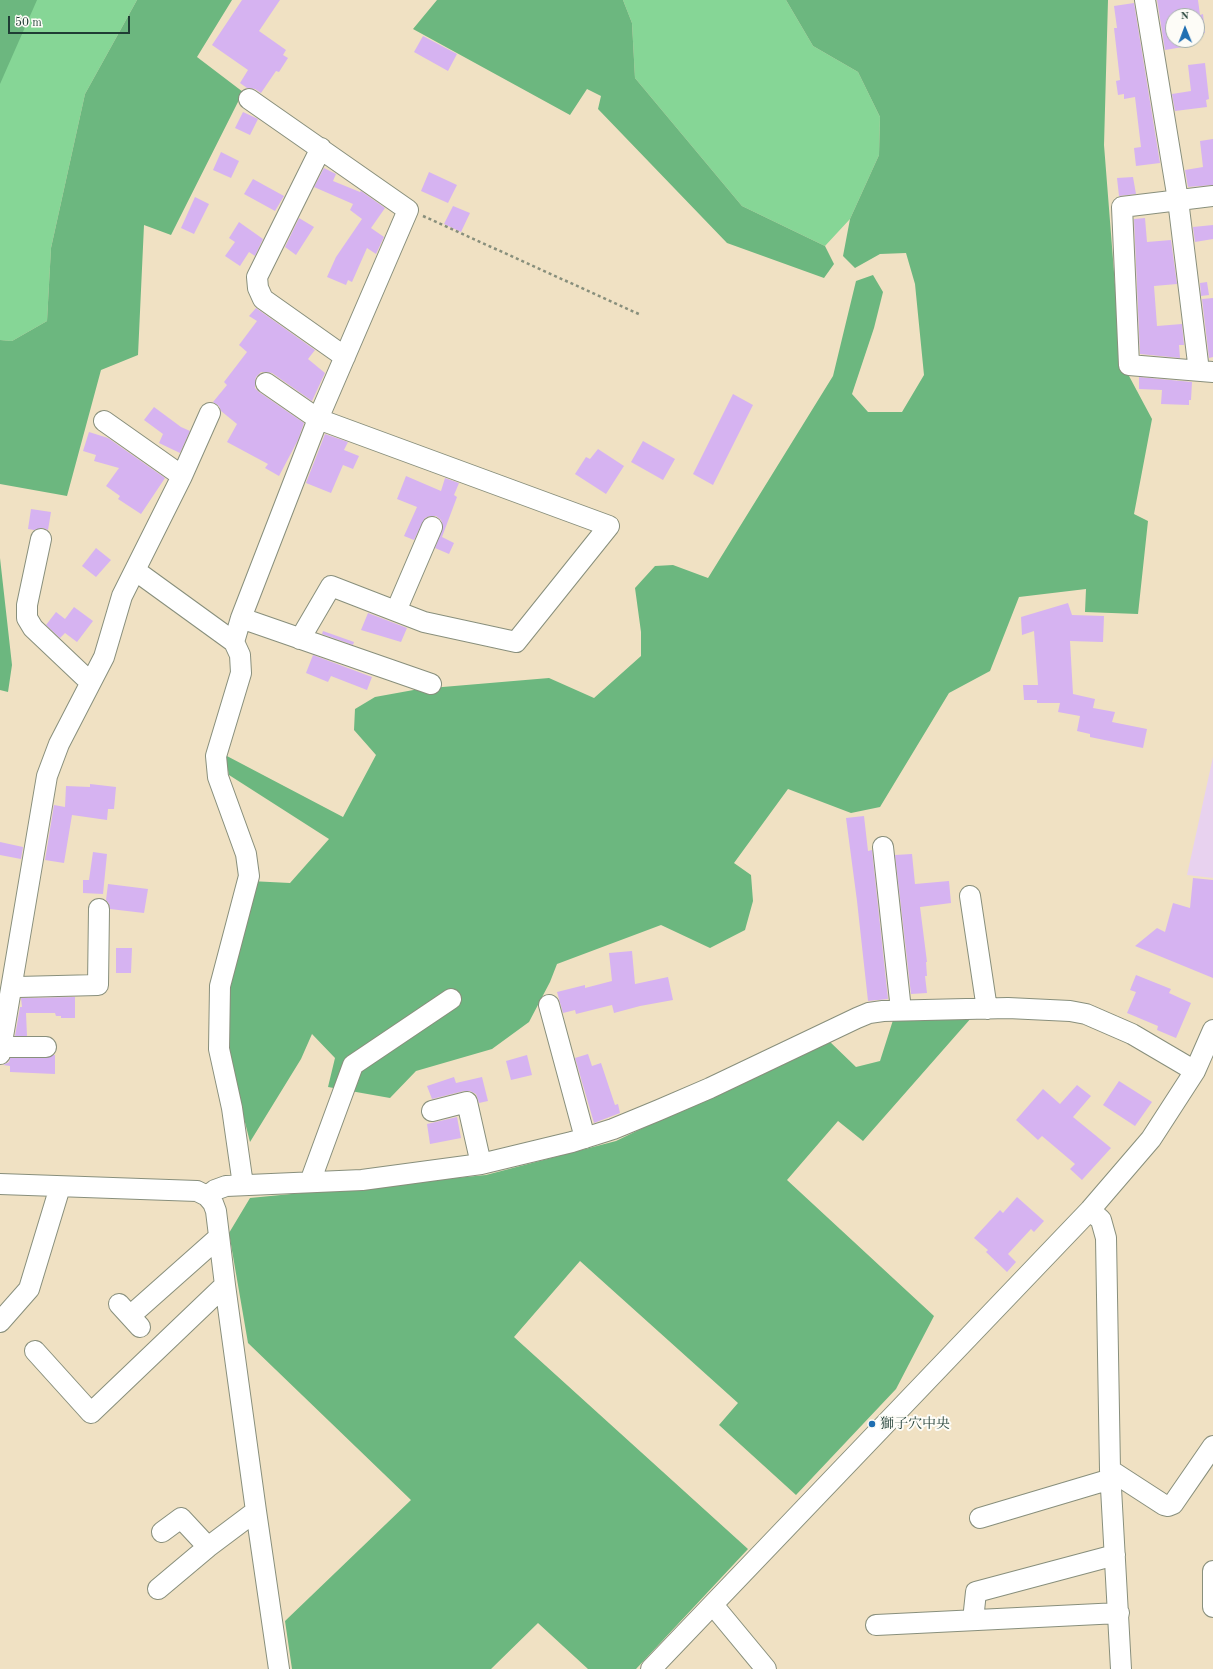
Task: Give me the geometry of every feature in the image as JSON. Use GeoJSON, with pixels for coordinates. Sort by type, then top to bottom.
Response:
{"type":"FeatureCollection","features":[{"type":"Feature","properties":{"kind":"street"},"geometry":{"type":"LineString","coordinates":[[1145,0],[1178,200],[1206,372],[1129,365],[1122,207],[1178,200],[1213,196]]}},
{"type":"Feature","properties":{"kind":"street"},"geometry":{"type":"LineString","coordinates":[[234,642],[241,618],[318,419],[408,210],[249,99]]}},
{"type":"Feature","properties":{"kind":"street"},"geometry":{"type":"LineString","coordinates":[[321,148],[257,277],[258,288],[264,299],[345,356]]}},
{"type":"Feature","properties":{"kind":"street"},"geometry":{"type":"LineString","coordinates":[[266,383],[318,419],[610,526],[516,642],[424,622],[331,586],[300,639]]}},
{"type":"Feature","properties":{"kind":"street"},"geometry":{"type":"LineString","coordinates":[[46,1047],[1,1051],[47,776],[59,744],[104,657],[122,596],[136,571],[182,476],[210,413]]}},
{"type":"Feature","properties":{"kind":"street"},"geometry":{"type":"LineString","coordinates":[[104,421],[182,476]]}},
{"type":"Feature","properties":{"kind":"street"},"geometry":{"type":"LineString","coordinates":[[396,611],[432,527]]}},
{"type":"Feature","properties":{"kind":"street"},"geometry":{"type":"LineString","coordinates":[[42,539],[27,605],[27,618],[33,628],[90,682]]}},
{"type":"Feature","properties":{"kind":"street"},"geometry":{"type":"LineString","coordinates":[[136,571],[234,642],[240,655],[241,673],[216,756],[218,777],[246,854],[249,876],[220,986],[219,1049],[232,1108],[243,1185]]}},
{"type":"Feature","properties":{"kind":"street"},"geometry":{"type":"LineString","coordinates":[[241,618],[431,684]]}},
{"type":"Feature","properties":{"kind":"street"},"geometry":{"type":"LineString","coordinates":[[883,847],[901,1010]]}},
{"type":"Feature","properties":{"kind":"street"},"geometry":{"type":"LineString","coordinates":[[970,896],[987,1008]]}},
{"type":"Feature","properties":{"kind":"street"},"geometry":{"type":"LineString","coordinates":[[11,990],[18,987],[98,985],[99,909]]}},
{"type":"Feature","properties":{"kind":"street"},"geometry":{"type":"LineString","coordinates":[[310,1182],[353,1065],[451,1000]]}},
{"type":"Feature","properties":{"kind":"street"},"geometry":{"type":"LineString","coordinates":[[548,1005],[585,1138]]}},
{"type":"Feature","properties":{"kind":"street"},"geometry":{"type":"LineString","coordinates":[[207,1196],[215,1190],[226,1186],[362,1180],[481,1164],[585,1138],[613,1129],[710,1088],[869,1013],[901,1010],[987,1008],[1041,1010],[1086,1014],[1132,1034],[1195,1071]]}},
{"type":"Feature","properties":{"kind":"street"},"geometry":{"type":"LineString","coordinates":[[651,1669],[1090,1210],[1151,1139],[1195,1071],[1213,1030]]}},
{"type":"Feature","properties":{"kind":"street"},"geometry":{"type":"LineString","coordinates":[[432,1111],[467,1102],[481,1164]]}},
{"type":"Feature","properties":{"kind":"street"},"geometry":{"type":"LineString","coordinates":[[0,1186],[196,1191],[207,1196],[216,1211],[225,1286],[279,1669]]}},
{"type":"Feature","properties":{"kind":"street"},"geometry":{"type":"LineString","coordinates":[[0,1322],[29,1289],[60,1187]]}},
{"type":"Feature","properties":{"kind":"street"},"geometry":{"type":"LineString","coordinates":[[1090,1210],[1101,1220],[1106,1238],[1110,1475],[1121,1669]]}},
{"type":"Feature","properties":{"kind":"street"},"geometry":{"type":"LineString","coordinates":[[129,1315],[219,1237]]}},
{"type":"Feature","properties":{"kind":"street"},"geometry":{"type":"LineString","coordinates":[[35,1351],[91,1413],[225,1286]]}},
{"type":"Feature","properties":{"kind":"street"},"geometry":{"type":"LineString","coordinates":[[980,1518],[1110,1475],[1168,1506],[1173,1504],[1210,1458]]}},
{"type":"Feature","properties":{"kind":"street"},"geometry":{"type":"LineString","coordinates":[[158,1589],[208,1547],[256,1511]]}},
{"type":"Feature","properties":{"kind":"street"},"geometry":{"type":"LineString","coordinates":[[162,1532],[181,1518],[208,1547]]}},
{"type":"Feature","properties":{"kind":"street"},"geometry":{"type":"LineString","coordinates":[[973,1620],[976,1592],[1115,1555]]}},
{"type":"Feature","properties":{"kind":"street"},"geometry":{"type":"LineString","coordinates":[[1213,1571],[1213,1608]]}},
{"type":"Feature","properties":{"kind":"street"},"geometry":{"type":"LineString","coordinates":[[713,1604],[766,1669]]}},
{"type":"Feature","properties":{"kind":"street"},"geometry":{"type":"LineString","coordinates":[[876,1625],[1119,1613]]}},
{"type":"Feature","properties":{"kind":"path"},"geometry":{"type":"LineString","coordinates":[[408,210],[641,315]]}},
{"type":"Feature","properties":{"kind":"shaded area"},"geometry":{"type":"Polygon","coordinates":[[[1213,757],[1213,878],[1187,875],[1213,757]]]}},
{"type":"Feature","properties":{"kind":"green space"},"geometry":{"type":"Polygon","coordinates":[[[0,0],[137,0],[85,94],[51,248],[47,321],[12,341],[0,340],[0,0]]]}},
{"type":"Feature","properties":{"kind":"green space"},"geometry":{"type":"Polygon","coordinates":[[[0,0],[37,0],[0,84],[0,0]]]}},
{"type":"Feature","properties":{"kind":"green space"},"geometry":{"type":"Polygon","coordinates":[[[137,0],[232,0],[197,57],[243,92],[171,235],[144,225],[138,355],[101,370],[67,496],[0,484],[0,340],[12,341],[47,321],[51,248],[85,94],[137,0]]]}},
{"type":"Feature","properties":{"kind":"green space"},"geometry":{"type":"Polygon","coordinates":[[[437,0],[623,0],[632,23],[635,78],[742,206],[825,246],[834,264],[824,278],[727,243],[598,109],[601,96],[587,89],[570,115],[413,29],[437,0]]]}},
{"type":"Feature","properties":{"kind":"green space"},"geometry":{"type":"Polygon","coordinates":[[[623,0],[786,0],[813,46],[858,72],[880,117],[879,155],[850,219],[825,246],[742,206],[635,78],[632,23],[623,0]]]}},
{"type":"Feature","properties":{"kind":"green space"},"geometry":{"type":"Polygon","coordinates":[[[786,0],[1108,0],[1104,145],[1121,361],[1152,419],[1134,514],[1148,521],[1138,614],[1085,612],[1086,589],[1019,597],[990,671],[949,693],[880,807],[851,813],[788,789],[734,863],[751,875],[753,901],[745,930],[710,948],[661,925],[557,964],[550,982],[529,1022],[492,1049],[416,1071],[390,1098],[328,1087],[335,1058],[312,1034],[301,1059],[250,1142],[224,1049],[222,987],[250,881],[290,883],[329,839],[229,775],[225,755],[343,817],[376,755],[354,730],[355,709],[375,697],[419,689],[549,678],[594,698],[641,656],[641,632],[635,588],[655,566],[673,565],[708,578],[833,376],[856,281],[873,275],[883,292],[874,328],[852,394],[868,412],[902,412],[924,375],[915,284],[906,253],[880,254],[855,268],[843,256],[850,219],[879,155],[880,117],[858,72],[813,46],[786,0]]]}},
{"type":"Feature","properties":{"kind":"green space"},"geometry":{"type":"Polygon","coordinates":[[[0,558],[12,665],[8,692],[0,690],[0,558]]]}},
{"type":"Feature","properties":{"kind":"green space"},"geometry":{"type":"Polygon","coordinates":[[[894,1017],[972,1017],[863,1141],[838,1121],[787,1180],[934,1316],[896,1389],[796,1495],[719,1425],[738,1403],[580,1261],[514,1337],[748,1549],[636,1669],[588,1669],[538,1623],[491,1669],[292,1669],[285,1621],[411,1500],[248,1343],[229,1233],[250,1198],[486,1175],[616,1141],[827,1039],[856,1067],[880,1061],[894,1017]]]}},
{"type":"Feature","properties":{"kind":"building"},"geometry":{"type":"Polygon","coordinates":[[[242,0],[280,0],[259,31],[286,50],[283,55],[288,58],[279,72],[276,71],[261,93],[255,89],[247,88],[240,83],[248,70],[212,45],[242,0]]]}},
{"type":"Feature","properties":{"kind":"building"},"geometry":{"type":"Polygon","coordinates":[[[1157,0],[1198,0],[1199,8],[1165,8],[1165,48],[1177,48],[1165,50],[1157,0]]]}},
{"type":"Feature","properties":{"kind":"building"},"geometry":{"type":"Polygon","coordinates":[[[1134,3],[1160,163],[1136,166],[1134,148],[1141,147],[1135,97],[1124,99],[1124,94],[1118,95],[1116,81],[1120,80],[1114,28],[1117,28],[1114,6],[1134,3]]]}},
{"type":"Feature","properties":{"kind":"building"},"geometry":{"type":"Polygon","coordinates":[[[423,36],[457,54],[448,71],[414,52],[423,36]]]}},
{"type":"Feature","properties":{"kind":"building"},"geometry":{"type":"Polygon","coordinates":[[[1205,63],[1209,99],[1206,100],[1207,107],[1175,111],[1172,94],[1191,91],[1188,65],[1205,63]]]}},
{"type":"Feature","properties":{"kind":"building"},"geometry":{"type":"Polygon","coordinates":[[[243,112],[258,119],[250,135],[235,128],[243,112]]]}},
{"type":"Feature","properties":{"kind":"building"},"geometry":{"type":"Polygon","coordinates":[[[1213,139],[1213,185],[1188,187],[1185,170],[1203,167],[1200,141],[1213,139]]]}},
{"type":"Feature","properties":{"kind":"building"},"geometry":{"type":"Polygon","coordinates":[[[221,152],[239,161],[231,178],[213,170],[221,152]]]}},
{"type":"Feature","properties":{"kind":"building"},"geometry":{"type":"Polygon","coordinates":[[[324,168],[336,174],[333,181],[360,192],[361,191],[385,208],[371,228],[384,237],[376,254],[367,248],[352,282],[348,280],[346,285],[327,277],[336,257],[362,219],[350,210],[353,204],[314,187],[324,168]]]}},
{"type":"Feature","properties":{"kind":"building"},"geometry":{"type":"Polygon","coordinates":[[[429,172],[457,185],[448,203],[421,191],[429,172]]]}},
{"type":"Feature","properties":{"kind":"building"},"geometry":{"type":"Polygon","coordinates":[[[1133,177],[1136,194],[1119,196],[1117,178],[1133,177]]]}},
{"type":"Feature","properties":{"kind":"building"},"geometry":{"type":"Polygon","coordinates":[[[253,179],[284,196],[275,211],[244,194],[253,179]]]}},
{"type":"Feature","properties":{"kind":"building"},"geometry":{"type":"Polygon","coordinates":[[[195,197],[209,204],[194,234],[181,228],[195,197]]]}},
{"type":"Feature","properties":{"kind":"building"},"geometry":{"type":"Polygon","coordinates":[[[453,206],[470,213],[461,232],[444,224],[453,206]]]}},
{"type":"Feature","properties":{"kind":"building"},"geometry":{"type":"Polygon","coordinates":[[[299,218],[314,227],[296,255],[285,247],[299,218]]]}},
{"type":"Feature","properties":{"kind":"building"},"geometry":{"type":"Polygon","coordinates":[[[1145,218],[1147,242],[1171,240],[1177,284],[1154,286],[1157,326],[1182,324],[1184,345],[1179,345],[1180,358],[1140,354],[1134,219],[1145,218]]]}},
{"type":"Feature","properties":{"kind":"building"},"geometry":{"type":"Polygon","coordinates":[[[239,222],[263,239],[255,256],[249,252],[240,266],[225,256],[235,242],[229,238],[239,222]]]}},
{"type":"Feature","properties":{"kind":"building"},"geometry":{"type":"Polygon","coordinates":[[[1213,225],[1213,239],[1195,242],[1193,227],[1213,225]]]}},
{"type":"Feature","properties":{"kind":"building"},"geometry":{"type":"Polygon","coordinates":[[[1207,282],[1209,295],[1201,296],[1200,283],[1207,282]]]}},
{"type":"Feature","properties":{"kind":"building"},"geometry":{"type":"Polygon","coordinates":[[[1213,298],[1213,357],[1209,358],[1202,299],[1213,298]]]}},
{"type":"Feature","properties":{"kind":"building"},"geometry":{"type":"Polygon","coordinates":[[[256,308],[315,350],[308,359],[325,373],[312,401],[272,373],[261,372],[256,377],[255,388],[259,392],[304,423],[298,440],[279,476],[265,468],[268,464],[227,442],[237,424],[221,411],[219,406],[213,402],[227,385],[224,382],[247,352],[239,345],[257,321],[249,316],[256,308]]]}},
{"type":"Feature","properties":{"kind":"building"},"geometry":{"type":"Polygon","coordinates":[[[1139,377],[1192,382],[1191,400],[1189,400],[1189,405],[1161,404],[1162,390],[1139,389],[1139,377]]]}},
{"type":"Feature","properties":{"kind":"building"},"geometry":{"type":"Polygon","coordinates":[[[733,394],[753,405],[713,485],[693,474],[733,394]]]}},
{"type":"Feature","properties":{"kind":"building"},"geometry":{"type":"Polygon","coordinates":[[[154,407],[181,427],[190,431],[180,453],[159,443],[163,434],[144,420],[154,407]]]}},
{"type":"Feature","properties":{"kind":"building"},"geometry":{"type":"Polygon","coordinates":[[[89,432],[108,438],[165,478],[141,514],[118,499],[120,496],[106,486],[119,468],[94,461],[96,455],[83,451],[89,432]]]}},
{"type":"Feature","properties":{"kind":"building"},"geometry":{"type":"Polygon","coordinates":[[[325,434],[348,442],[344,450],[359,456],[353,469],[343,465],[331,493],[306,483],[325,434]]]}},
{"type":"Feature","properties":{"kind":"building"},"geometry":{"type":"Polygon","coordinates":[[[643,441],[675,459],[663,480],[631,462],[643,441]]]}},
{"type":"Feature","properties":{"kind":"building"},"geometry":{"type":"Polygon","coordinates":[[[598,449],[624,466],[606,494],[575,474],[586,457],[590,459],[598,449]]]}},
{"type":"Feature","properties":{"kind":"building"},"geometry":{"type":"Polygon","coordinates":[[[406,476],[441,491],[445,478],[459,483],[454,495],[457,497],[442,537],[454,543],[449,554],[435,548],[443,526],[441,520],[436,516],[425,518],[414,540],[404,536],[417,507],[397,499],[406,476]]]}},
{"type":"Feature","properties":{"kind":"building"},"geometry":{"type":"Polygon","coordinates":[[[31,509],[51,512],[48,530],[43,528],[34,530],[28,529],[31,509]]]}},
{"type":"Feature","properties":{"kind":"building"},"geometry":{"type":"Polygon","coordinates":[[[96,548],[111,560],[96,577],[82,566],[96,548]]]}},
{"type":"Feature","properties":{"kind":"building"},"geometry":{"type":"Polygon","coordinates":[[[1068,603],[1072,615],[1104,616],[1103,642],[1070,641],[1073,694],[1095,699],[1093,708],[1115,712],[1112,722],[1147,729],[1143,748],[1090,737],[1090,734],[1077,731],[1080,716],[1058,712],[1060,703],[1037,703],[1037,700],[1024,700],[1023,685],[1038,685],[1034,631],[1022,635],[1021,617],[1068,603]]]}},
{"type":"Feature","properties":{"kind":"building"},"geometry":{"type":"Polygon","coordinates":[[[74,607],[93,621],[77,642],[65,633],[60,638],[46,625],[56,612],[65,619],[74,607]]]}},
{"type":"Feature","properties":{"kind":"building"},"geometry":{"type":"Polygon","coordinates":[[[368,613],[407,628],[401,642],[361,630],[368,613]]]}},
{"type":"Feature","properties":{"kind":"building"},"geometry":{"type":"Polygon","coordinates":[[[323,631],[354,642],[353,645],[322,634],[323,631]]]}},
{"type":"Feature","properties":{"kind":"building"},"geometry":{"type":"Polygon","coordinates":[[[313,655],[372,677],[367,690],[331,676],[328,682],[306,673],[313,655]]]}},
{"type":"Feature","properties":{"kind":"building"},"geometry":{"type":"Polygon","coordinates":[[[90,784],[116,787],[114,809],[108,809],[107,820],[72,815],[64,863],[45,860],[54,805],[65,807],[66,786],[90,787],[90,784]]]}},
{"type":"Feature","properties":{"kind":"building"},"geometry":{"type":"Polygon","coordinates":[[[864,816],[868,851],[872,850],[888,999],[868,1001],[846,818],[864,816]]]}},
{"type":"Feature","properties":{"kind":"building"},"geometry":{"type":"Polygon","coordinates":[[[0,842],[23,847],[21,859],[0,855],[0,842]]]}},
{"type":"Feature","properties":{"kind":"building"},"geometry":{"type":"Polygon","coordinates":[[[93,852],[107,854],[103,894],[83,893],[83,880],[89,880],[93,852]]]}},
{"type":"Feature","properties":{"kind":"building"},"geometry":{"type":"Polygon","coordinates":[[[912,854],[915,884],[949,881],[951,903],[920,907],[927,962],[927,976],[925,976],[927,993],[911,994],[895,855],[912,854]]]}},
{"type":"Feature","properties":{"kind":"building"},"geometry":{"type":"Polygon","coordinates":[[[1193,878],[1213,880],[1213,978],[1135,946],[1157,928],[1165,932],[1173,903],[1190,908],[1193,878]]]}},
{"type":"Feature","properties":{"kind":"building"},"geometry":{"type":"Polygon","coordinates":[[[108,884],[148,889],[144,913],[110,909],[106,900],[108,884]]]}},
{"type":"Feature","properties":{"kind":"building"},"geometry":{"type":"Polygon","coordinates":[[[116,948],[132,948],[131,973],[116,973],[116,948]]]}},
{"type":"Feature","properties":{"kind":"building"},"geometry":{"type":"Polygon","coordinates":[[[632,951],[635,984],[668,977],[673,1000],[640,1006],[614,1013],[612,1005],[576,1014],[575,1010],[563,1013],[557,992],[585,985],[585,988],[612,981],[609,953],[632,951]]]}},
{"type":"Feature","properties":{"kind":"building"},"geometry":{"type":"Polygon","coordinates":[[[1136,975],[1171,989],[1169,993],[1191,1003],[1176,1038],[1157,1030],[1158,1026],[1127,1013],[1136,992],[1130,990],[1136,975]]]}},
{"type":"Feature","properties":{"kind":"building"},"geometry":{"type":"Polygon","coordinates":[[[75,997],[75,1018],[61,1018],[61,1016],[56,1016],[55,1013],[26,1013],[27,1036],[15,1036],[20,1007],[22,1007],[21,998],[75,997]]]}},
{"type":"Feature","properties":{"kind":"building"},"geometry":{"type":"Polygon","coordinates":[[[588,1054],[592,1066],[601,1063],[615,1105],[618,1104],[620,1113],[594,1123],[575,1058],[588,1054]]]}},
{"type":"Feature","properties":{"kind":"building"},"geometry":{"type":"Polygon","coordinates":[[[55,1055],[55,1074],[10,1072],[10,1066],[3,1065],[9,1062],[10,1058],[46,1058],[55,1055]]]}},
{"type":"Feature","properties":{"kind":"building"},"geometry":{"type":"Polygon","coordinates":[[[527,1055],[532,1075],[511,1080],[506,1061],[527,1055]]]}},
{"type":"Feature","properties":{"kind":"building"},"geometry":{"type":"Polygon","coordinates":[[[454,1077],[456,1083],[482,1077],[488,1101],[479,1103],[476,1094],[470,1091],[464,1091],[432,1099],[427,1086],[454,1077]]]}},
{"type":"Feature","properties":{"kind":"building"},"geometry":{"type":"Polygon","coordinates":[[[1119,1081],[1152,1102],[1135,1126],[1103,1105],[1119,1081]]]}},
{"type":"Feature","properties":{"kind":"building"},"geometry":{"type":"Polygon","coordinates":[[[1077,1085],[1091,1096],[1073,1117],[1111,1148],[1082,1180],[1070,1169],[1075,1164],[1042,1136],[1038,1140],[1016,1120],[1043,1089],[1060,1104],[1077,1085]]]}},
{"type":"Feature","properties":{"kind":"building"},"geometry":{"type":"Polygon","coordinates":[[[457,1117],[461,1138],[430,1144],[427,1124],[457,1117]]]}},
{"type":"Feature","properties":{"kind":"building"},"geometry":{"type":"Polygon","coordinates":[[[1017,1197],[1044,1221],[1034,1232],[1031,1229],[1008,1254],[1016,1262],[1007,1272],[986,1252],[988,1250],[974,1238],[1000,1210],[1003,1213],[1017,1197]]]}},
{"type":"Feature","properties":{"kind":"place","name":"獅子穴中央"},"geometry":{"type":"Point","coordinates":[872,1424]}}]}
